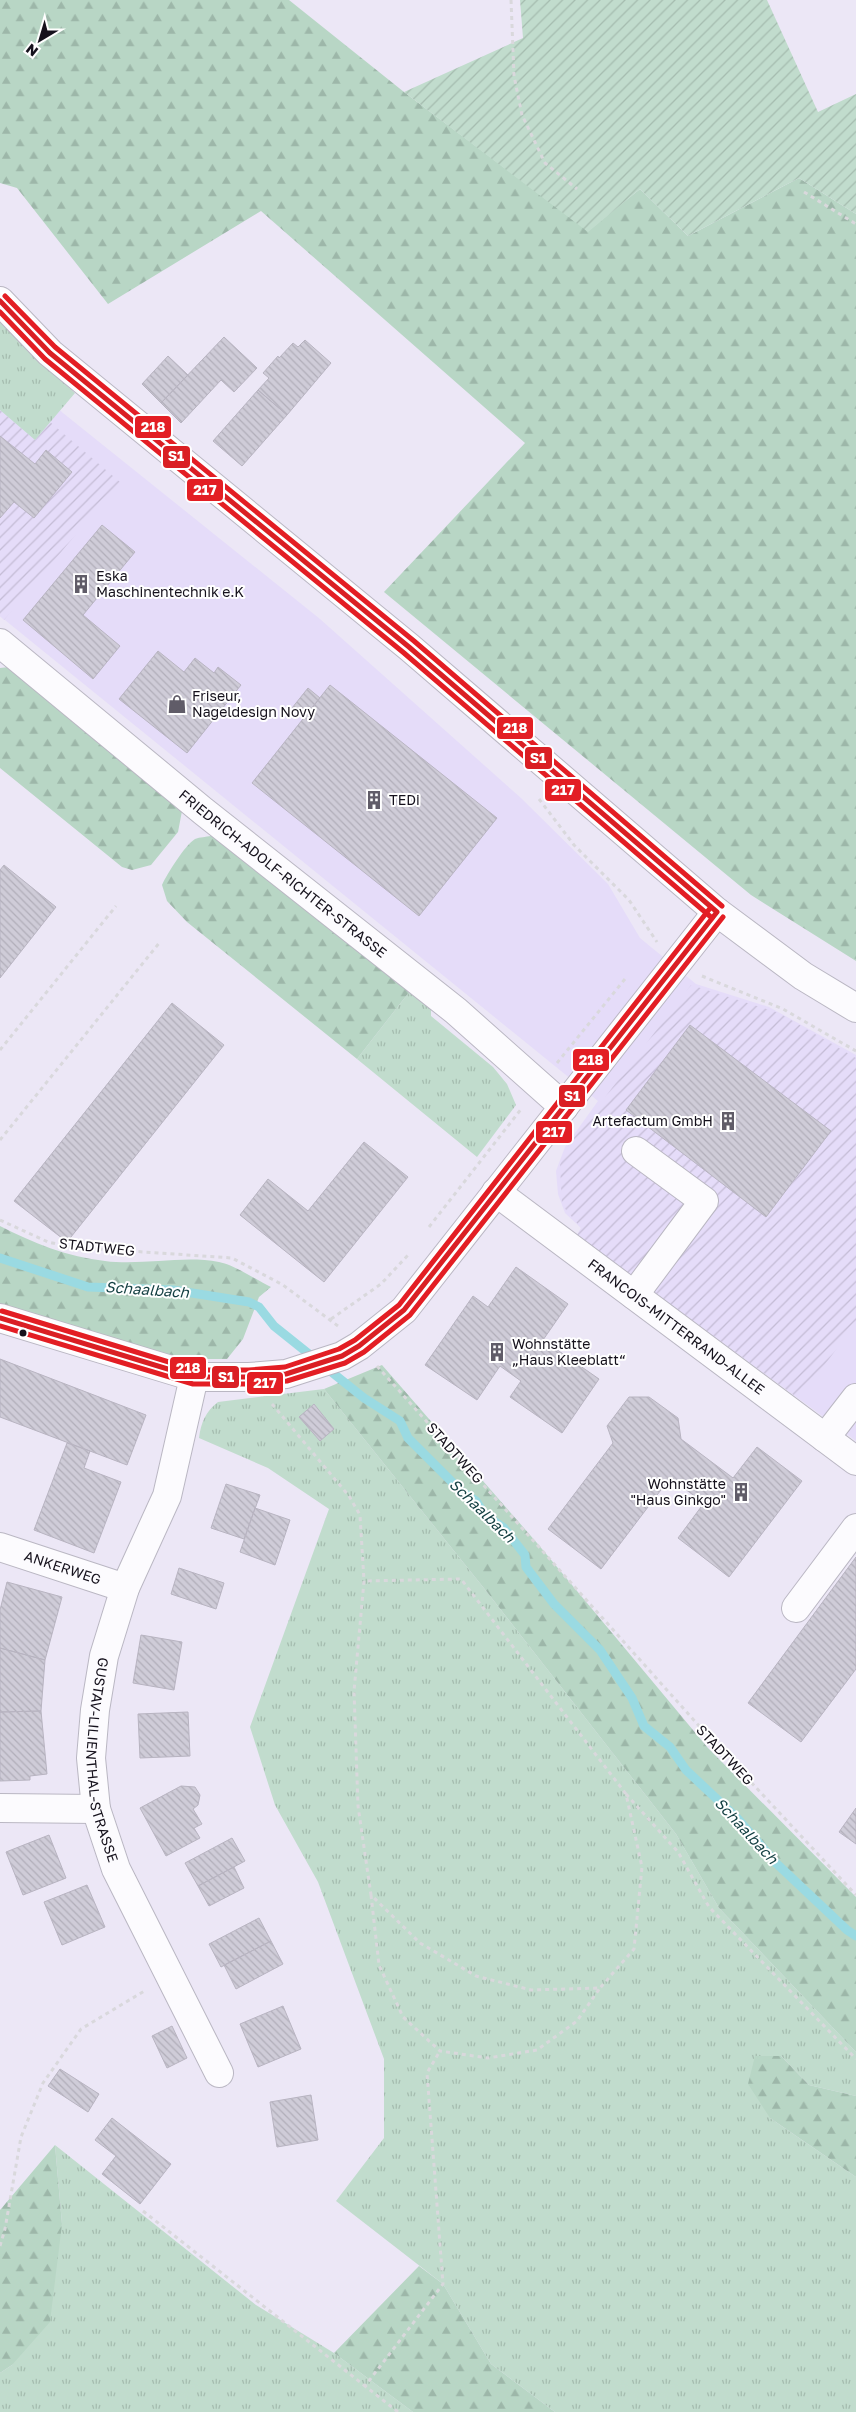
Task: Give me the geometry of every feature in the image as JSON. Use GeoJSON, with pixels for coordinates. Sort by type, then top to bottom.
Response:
{"type":"FeatureCollection","features":[{"type":"Feature","properties":{"kind":"street"},"geometry":{"type":"LineString","coordinates":[[0,301],[56,359],[409,648],[717,912],[803,976],[856,1008]]}},
{"type":"Feature","properties":{"kind":"street","name":"FRIEDRICH-ADOLF-RICHTER-STRASSE"},"geometry":{"type":"LineString","coordinates":[[0,643],[197,819],[456,1011],[564,1107]]}},
{"type":"Feature","properties":{"kind":"street"},"geometry":{"type":"LineString","coordinates":[[0,1318],[194,1377],[249,1377],[286,1374],[350,1351],[404,1310],[717,912]]}},
{"type":"Feature","properties":{"kind":"street"},"geometry":{"type":"LineString","coordinates":[[634,1295],[704,1201],[636,1151]]}},
{"type":"Feature","properties":{"kind":"street","name":"FRANCOIS-MITTERRAND-ALLEE"},"geometry":{"type":"LineString","coordinates":[[496,1192],[856,1461]]}},
{"type":"Feature","properties":{"kind":"street","name":"GUSTAV-LILIENTHAL-STRASSE"},"geometry":{"type":"LineString","coordinates":[[194,1377],[167,1496],[125,1588],[104,1656],[95,1710],[91,1758],[96,1809],[116,1869],[219,2073]]}},
{"type":"Feature","properties":{"kind":"street"},"geometry":{"type":"LineString","coordinates":[[826,1438],[856,1398]]}},
{"type":"Feature","properties":{"kind":"street"},"geometry":{"type":"LineString","coordinates":[[796,1608],[856,1528]]}},
{"type":"Feature","properties":{"kind":"street","name":"ANKERWEG"},"geometry":{"type":"LineString","coordinates":[[0,1547],[125,1588]]}},
{"type":"Feature","properties":{"kind":"street"},"geometry":{"type":"LineString","coordinates":[[0,1808],[96,1809]]}},
{"type":"Feature","properties":{"kind":"path"},"geometry":{"type":"LineString","coordinates":[[511,0],[514,76],[522,115],[545,163],[577,189]]}},
{"type":"Feature","properties":{"kind":"path"},"geometry":{"type":"LineString","coordinates":[[804,192],[856,224]]}},
{"type":"Feature","properties":{"kind":"path"},"geometry":{"type":"LineString","coordinates":[[534,792],[574,845],[629,900],[655,941],[705,978],[783,1009],[856,1051]]}},
{"type":"Feature","properties":{"kind":"path"},"geometry":{"type":"LineString","coordinates":[[0,1050],[116,906]]}},
{"type":"Feature","properties":{"kind":"path"},"geometry":{"type":"LineString","coordinates":[[0,1140],[160,942]]}},
{"type":"Feature","properties":{"kind":"path"},"geometry":{"type":"LineString","coordinates":[[427,1230],[540,1084],[631,971]]}},
{"type":"Feature","properties":{"kind":"path","name":"STADTWEG"},"geometry":{"type":"LineString","coordinates":[[0,1220],[48,1242],[71,1247],[232,1258],[283,1285],[331,1319],[350,1351],[856,1895]]}},
{"type":"Feature","properties":{"kind":"path"},"geometry":{"type":"LineString","coordinates":[[331,1319],[380,1284],[415,1246]]}},
{"type":"Feature","properties":{"kind":"path"},"geometry":{"type":"LineString","coordinates":[[249,1377],[349,1496],[360,1515],[364,1581],[354,1691],[358,1806],[379,1965],[403,2017],[440,2051],[488,2058],[537,2050],[577,2021],[600,1988],[634,1950],[642,1868],[626,1794]]}},
{"type":"Feature","properties":{"kind":"path"},"geometry":{"type":"LineString","coordinates":[[364,1581],[461,1579],[626,1794],[678,1852],[709,1907],[856,2059]]}},
{"type":"Feature","properties":{"kind":"path"},"geometry":{"type":"LineString","coordinates":[[371,1895],[420,1943],[476,1976],[531,1990],[600,1988]]}},
{"type":"Feature","properties":{"kind":"path"},"geometry":{"type":"LineString","coordinates":[[0,2246],[6,2229],[22,2137],[43,2083],[80,2029],[170,1976]]}},
{"type":"Feature","properties":{"kind":"path"},"geometry":{"type":"LineString","coordinates":[[364,2386],[443,2284],[427,2073],[440,2051]]}},
{"type":"Feature","properties":{"kind":"path"},"geometry":{"type":"LineString","coordinates":[[142,2211],[398,2412]]}},
{"type":"Feature","properties":{"kind":"shaded area"},"geometry":{"type":"Polygon","coordinates":[[[0,356],[63,413],[320,619],[521,798],[608,884],[640,938],[696,984],[769,1007],[856,1055],[856,1441],[577,1235],[581,1228],[565,1213],[558,1194],[556,1171],[565,1147],[598,1101],[0,616],[0,356]]]}},
{"type":"Feature","properties":{"kind":"shaded area"},"geometry":{"type":"Polygon","coordinates":[[[0,410],[35,440],[50,422],[120,482],[4,620],[0,616],[0,410]]]}},
{"type":"Feature","properties":{"kind":"shaded area"},"geometry":{"type":"Polygon","coordinates":[[[691,985],[779,1013],[856,1058],[856,1323],[799,1399],[577,1235],[581,1228],[562,1205],[560,1165],[569,1144],[691,985]]]}},
{"type":"Feature","properties":{"kind":"green space"},"geometry":{"type":"Polygon","coordinates":[[[0,0],[289,0],[404,92],[588,231],[640,189],[688,236],[799,178],[856,214],[856,961],[751,895],[384,592],[525,443],[261,211],[108,304],[17,188],[0,183],[0,0]]]}},
{"type":"Feature","properties":{"kind":"green space"},"geometry":{"type":"Polygon","coordinates":[[[520,0],[767,0],[818,112],[856,94],[856,214],[799,178],[688,236],[640,189],[588,232],[404,92],[523,38],[520,0]]]}},
{"type":"Feature","properties":{"kind":"green space"},"geometry":{"type":"Polygon","coordinates":[[[0,321],[29,352],[75,393],[35,440],[0,410],[0,321]]]}},
{"type":"Feature","properties":{"kind":"green space"},"geometry":{"type":"Polygon","coordinates":[[[9,667],[182,811],[178,832],[151,865],[132,870],[122,867],[0,768],[0,668],[9,667]]]}},
{"type":"Feature","properties":{"kind":"green space"},"geometry":{"type":"Polygon","coordinates":[[[211,836],[222,839],[410,991],[357,1059],[187,922],[167,901],[162,885],[177,860],[186,847],[195,839],[211,836]]]}},
{"type":"Feature","properties":{"kind":"green space"},"geometry":{"type":"Polygon","coordinates":[[[410,991],[431,1009],[431,1016],[493,1067],[507,1084],[516,1105],[477,1157],[357,1059],[410,991]]]}},
{"type":"Feature","properties":{"kind":"green space"},"geometry":{"type":"Polygon","coordinates":[[[0,1226],[51,1248],[91,1259],[119,1262],[205,1260],[219,1262],[239,1269],[271,1287],[259,1297],[243,1339],[227,1359],[188,1359],[117,1342],[0,1304],[0,1226]]]}},
{"type":"Feature","properties":{"kind":"green space"},"geometry":{"type":"Polygon","coordinates":[[[382,1365],[537,1543],[708,1748],[856,1897],[856,2052],[719,1908],[676,1834],[487,1592],[324,1389],[382,1365]]]}},
{"type":"Feature","properties":{"kind":"green space"},"geometry":{"type":"Polygon","coordinates":[[[324,1389],[487,1592],[676,1834],[719,1908],[856,2052],[856,2096],[809,2085],[781,2056],[770,2118],[856,2177],[856,2412],[555,2412],[491,2364],[443,2284],[336,2201],[384,2138],[384,2059],[318,1882],[275,1805],[250,1727],[329,1509],[268,1468],[199,1438],[205,1417],[218,1402],[324,1389]]]}},
{"type":"Feature","properties":{"kind":"green space"},"geometry":{"type":"Polygon","coordinates":[[[755,2056],[781,2056],[809,2085],[856,2096],[856,2177],[770,2118],[748,2084],[755,2056]]]}},
{"type":"Feature","properties":{"kind":"green space"},"geometry":{"type":"Polygon","coordinates":[[[55,2145],[256,2305],[334,2353],[413,2412],[0,2412],[0,2373],[12,2365],[62,2224],[55,2145]]]}},
{"type":"Feature","properties":{"kind":"green space"},"geometry":{"type":"Polygon","coordinates":[[[55,2145],[62,2224],[50,2322],[12,2365],[0,2373],[0,2210],[55,2145]]]}},
{"type":"Feature","properties":{"kind":"green space"},"geometry":{"type":"Polygon","coordinates":[[[419,2266],[443,2284],[491,2364],[555,2412],[413,2412],[334,2353],[419,2266]]]}},
{"type":"Feature","properties":{"kind":"building"},"geometry":{"type":"Polygon","coordinates":[[[224,337],[257,368],[234,392],[221,380],[181,423],[161,403],[224,337]]]}},
{"type":"Feature","properties":{"kind":"building"},"geometry":{"type":"Polygon","coordinates":[[[305,340],[331,363],[287,415],[258,390],[269,378],[263,373],[278,356],[279,358],[293,343],[298,347],[305,340]]]}},
{"type":"Feature","properties":{"kind":"building"},"geometry":{"type":"Polygon","coordinates":[[[168,356],[188,375],[161,403],[142,384],[168,356]]]}},
{"type":"Feature","properties":{"kind":"building"},"geometry":{"type":"Polygon","coordinates":[[[258,390],[287,415],[242,466],[213,441],[258,390]]]}},
{"type":"Feature","properties":{"kind":"building"},"geometry":{"type":"Polygon","coordinates":[[[0,436],[35,464],[46,450],[72,472],[34,518],[14,502],[0,518],[0,436]]]}},
{"type":"Feature","properties":{"kind":"building","name":"Eska Maschinentechnik e.K"},"geometry":{"type":"Polygon","coordinates":[[[102,525],[135,552],[83,615],[120,646],[93,679],[23,620],[102,525]]]}},
{"type":"Feature","properties":{"kind":"building"},"geometry":{"type":"Polygon","coordinates":[[[158,651],[184,672],[195,658],[214,673],[218,667],[241,685],[187,753],[119,699],[158,651]]]}},
{"type":"Feature","properties":{"kind":"building","name":"TEDi"},"geometry":{"type":"Polygon","coordinates":[[[330,685],[497,818],[419,916],[252,783],[330,685]]]}},
{"type":"Feature","properties":{"kind":"building"},"geometry":{"type":"Polygon","coordinates":[[[308,688],[320,698],[304,718],[292,708],[308,688]]]}},
{"type":"Feature","properties":{"kind":"building"},"geometry":{"type":"Polygon","coordinates":[[[4,865],[56,907],[0,978],[0,870],[4,865]]]}},
{"type":"Feature","properties":{"kind":"building"},"geometry":{"type":"Polygon","coordinates":[[[172,1003],[224,1045],[67,1242],[14,1201],[172,1003]]]}},
{"type":"Feature","properties":{"kind":"building","name":"Artefactum GmbH"},"geometry":{"type":"Polygon","coordinates":[[[690,1025],[831,1131],[766,1217],[626,1110],[690,1025]]]}},
{"type":"Feature","properties":{"kind":"building"},"geometry":{"type":"Polygon","coordinates":[[[364,1142],[408,1177],[324,1282],[240,1215],[268,1179],[308,1211],[364,1142]]]}},
{"type":"Feature","properties":{"kind":"building","name":"Wohnstätte „Haus Kleeblatt“"},"geometry":{"type":"Polygon","coordinates":[[[516,1267],[568,1304],[543,1340],[599,1379],[562,1433],[510,1397],[521,1381],[500,1366],[477,1400],[425,1365],[473,1296],[488,1307],[516,1267]]]}},
{"type":"Feature","properties":{"kind":"building"},"geometry":{"type":"Polygon","coordinates":[[[0,1359],[146,1415],[127,1465],[0,1417],[0,1359]]]}},
{"type":"Feature","properties":{"kind":"building","name":"Wohnstätte \"Haus Ginkgo\""},"geometry":{"type":"Polygon","coordinates":[[[629,1397],[649,1397],[678,1418],[681,1439],[733,1478],[757,1447],[802,1481],[729,1577],[678,1538],[704,1503],[670,1478],[601,1569],[548,1529],[613,1443],[607,1426],[629,1397]]]}},
{"type":"Feature","properties":{"kind":"building"},"geometry":{"type":"Polygon","coordinates":[[[314,1404],[334,1429],[320,1441],[299,1417],[314,1404]]]}},
{"type":"Feature","properties":{"kind":"building"},"geometry":{"type":"Polygon","coordinates":[[[67,1443],[90,1451],[84,1468],[121,1482],[94,1553],[34,1530],[67,1443]]]}},
{"type":"Feature","properties":{"kind":"building"},"geometry":{"type":"Polygon","coordinates":[[[226,1484],[260,1495],[244,1539],[211,1528],[226,1484]]]}},
{"type":"Feature","properties":{"kind":"building"},"geometry":{"type":"Polygon","coordinates":[[[255,1508],[290,1520],[275,1565],[240,1552],[255,1508]]]}},
{"type":"Feature","properties":{"kind":"building"},"geometry":{"type":"Polygon","coordinates":[[[856,1557],[856,1669],[801,1742],[748,1703],[856,1557]]]}},
{"type":"Feature","properties":{"kind":"building"},"geometry":{"type":"Polygon","coordinates":[[[179,1568],[224,1583],[216,1609],[171,1594],[179,1568]]]}},
{"type":"Feature","properties":{"kind":"building"},"geometry":{"type":"Polygon","coordinates":[[[7,1582],[62,1597],[45,1660],[0,1648],[0,1610],[7,1582]]]}},
{"type":"Feature","properties":{"kind":"building"},"geometry":{"type":"Polygon","coordinates":[[[141,1635],[182,1642],[174,1690],[133,1683],[141,1635]]]}},
{"type":"Feature","properties":{"kind":"building"},"geometry":{"type":"Polygon","coordinates":[[[0,1648],[45,1660],[41,1711],[0,1712],[0,1648]]]}},
{"type":"Feature","properties":{"kind":"building"},"geometry":{"type":"Polygon","coordinates":[[[41,1711],[47,1774],[30,1776],[30,1780],[0,1781],[0,1712],[41,1711]]]}},
{"type":"Feature","properties":{"kind":"building"},"geometry":{"type":"Polygon","coordinates":[[[188,1712],[190,1756],[140,1758],[138,1714],[188,1712]]]}},
{"type":"Feature","properties":{"kind":"building"},"geometry":{"type":"Polygon","coordinates":[[[181,1786],[195,1787],[200,1795],[198,1805],[193,1809],[202,1824],[194,1828],[200,1838],[166,1856],[140,1808],[181,1786]]]}},
{"type":"Feature","properties":{"kind":"building"},"geometry":{"type":"Polygon","coordinates":[[[856,1808],[856,1844],[839,1832],[856,1808]]]}},
{"type":"Feature","properties":{"kind":"building"},"geometry":{"type":"Polygon","coordinates":[[[49,1835],[66,1878],[23,1895],[6,1852],[49,1835]]]}},
{"type":"Feature","properties":{"kind":"building"},"geometry":{"type":"Polygon","coordinates":[[[232,1838],[245,1861],[198,1886],[185,1863],[232,1838]]]}},
{"type":"Feature","properties":{"kind":"building"},"geometry":{"type":"Polygon","coordinates":[[[234,1867],[244,1888],[209,1906],[198,1886],[234,1867]]]}},
{"type":"Feature","properties":{"kind":"building"},"geometry":{"type":"Polygon","coordinates":[[[87,1885],[105,1927],[62,1945],[44,1902],[87,1885]]]}},
{"type":"Feature","properties":{"kind":"building"},"geometry":{"type":"Polygon","coordinates":[[[259,1918],[271,1941],[221,1967],[209,1944],[259,1918]]]}},
{"type":"Feature","properties":{"kind":"building"},"geometry":{"type":"Polygon","coordinates":[[[271,1941],[283,1964],[236,1989],[224,1965],[271,1941]]]}},
{"type":"Feature","properties":{"kind":"building"},"geometry":{"type":"Polygon","coordinates":[[[283,2006],[301,2049],[258,2067],[240,2024],[283,2006]]]}},
{"type":"Feature","properties":{"kind":"building"},"geometry":{"type":"Polygon","coordinates":[[[172,2026],[187,2058],[167,2068],[152,2036],[172,2026]]]}},
{"type":"Feature","properties":{"kind":"building"},"geometry":{"type":"Polygon","coordinates":[[[60,2069],[99,2094],[88,2112],[48,2086],[60,2069]]]}},
{"type":"Feature","properties":{"kind":"building"},"geometry":{"type":"Polygon","coordinates":[[[311,2095],[318,2140],[277,2147],[270,2102],[311,2095]]]}},
{"type":"Feature","properties":{"kind":"building"},"geometry":{"type":"Polygon","coordinates":[[[112,2118],[171,2164],[140,2204],[102,2174],[116,2156],[95,2140],[112,2118]]]}},
{"type":"Feature","properties":{"kind":"waterway","name":"Schaalbach"},"geometry":{"type":"LineString","coordinates":[[0,1258],[88,1287],[173,1290],[249,1302],[259,1307],[274,1326],[364,1398],[400,1421],[408,1438],[461,1491],[476,1501],[485,1515],[504,1528],[525,1555],[526,1567],[554,1604],[600,1650],[632,1698],[644,1726],[670,1747],[686,1770],[737,1818],[777,1864],[847,1930],[856,1936]]}},
{"type":"Feature","properties":{"kind":"transit line","name":"218"},"geometry":{"type":"LineString","coordinates":[[5,296],[55,347],[414,641],[722,906]]}},
{"type":"Feature","properties":{"kind":"transit line","name":"S1"},"geometry":{"type":"LineString","coordinates":[[0,301],[50,353],[409,647],[717,912]]}},
{"type":"Feature","properties":{"kind":"transit line","name":"217"},"geometry":{"type":"LineString","coordinates":[[0,312],[45,359],[404,653],[712,918]]}},
{"type":"Feature","properties":{"kind":"transit line","name":"218"},"geometry":{"type":"LineString","coordinates":[[2,1311],[195,1370],[249,1370],[285,1367],[339,1349],[355,1340],[399,1305],[711,907]]}},
{"type":"Feature","properties":{"kind":"transit line","name":"S1"},"geometry":{"type":"LineString","coordinates":[[0,1318],[194,1377],[249,1377],[286,1374],[342,1356],[359,1346],[404,1310],[717,912]]}},
{"type":"Feature","properties":{"kind":"transit line","name":"217"},"geometry":{"type":"LineString","coordinates":[[0,1326],[193,1384],[249,1384],[287,1381],[345,1363],[364,1352],[410,1315],[723,917]]}},
{"type":"Feature","properties":{"kind":"place","name":"Eska Maschinentechnik e.K"},"geometry":{"type":"Point","coordinates":[81,584]}},
{"type":"Feature","properties":{"kind":"place","name":"Friseur, Nageldesign Novy"},"geometry":{"type":"Point","coordinates":[177,704]}},
{"type":"Feature","properties":{"kind":"place","name":"TEDi"},"geometry":{"type":"Point","coordinates":[374,800]}},
{"type":"Feature","properties":{"kind":"place","name":"Artefactum GmbH"},"geometry":{"type":"Point","coordinates":[728,1121]}},
{"type":"Feature","properties":{"kind":"place","name":"Wohnstätte „Haus Kleeblatt“"},"geometry":{"type":"Point","coordinates":[497,1352]}},
{"type":"Feature","properties":{"kind":"place","name":"Wohnstätte \"Haus Ginkgo\""},"geometry":{"type":"Point","coordinates":[741,1492]}}]}
